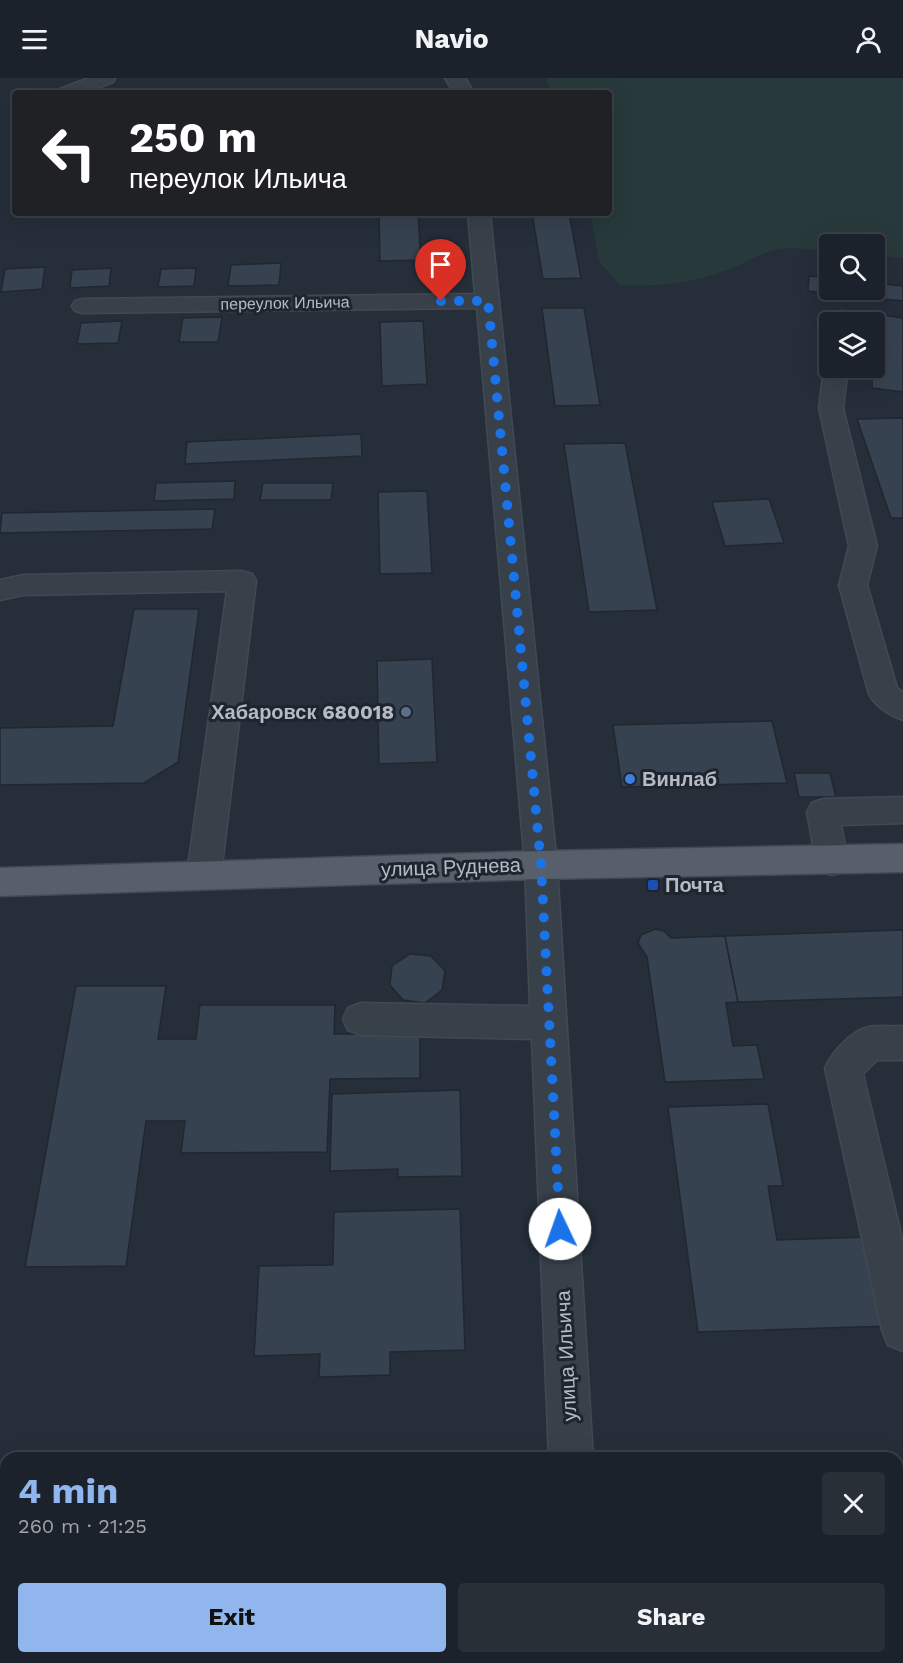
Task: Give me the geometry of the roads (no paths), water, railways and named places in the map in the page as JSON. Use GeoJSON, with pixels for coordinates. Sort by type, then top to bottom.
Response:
{"type":"FeatureCollection","features":[{"type":"Feature","properties":{"kind":"main road","name":"улица Руднева"},"geometry":{"type":"LineString","coordinates":[[0,882],[541,865],[903,858]]}},
{"type":"Feature","properties":{"kind":"street"},"geometry":{"type":"LineString","coordinates":[[75,90],[106,78]]}},
{"type":"Feature","properties":{"kind":"street"},"geometry":{"type":"LineString","coordinates":[[454,78],[460,82],[463,90]]}},
{"type":"Feature","properties":{"kind":"street","name":"улица Ильича"},"geometry":{"type":"LineString","coordinates":[[479,216],[541,865],[571,1452]]}},
{"type":"Feature","properties":{"kind":"street","name":"переулок Ильича"},"geometry":{"type":"LineString","coordinates":[[83,306],[488,301]]}},
{"type":"Feature","properties":{"kind":"street"},"geometry":{"type":"LineString","coordinates":[[835,378],[831,408],[863,546],[853,585],[884,694],[903,708]]}},
{"type":"Feature","properties":{"kind":"street"},"geometry":{"type":"LineString","coordinates":[[0,590],[23,585],[242,581],[204,874]]}},
{"type":"Feature","properties":{"kind":"street"},"geometry":{"type":"LineString","coordinates":[[832,861],[823,812],[903,810]]}},
{"type":"Feature","properties":{"kind":"street"},"geometry":{"type":"LineString","coordinates":[[361,1019],[549,1023]]}},
{"type":"Feature","properties":{"kind":"street"},"geometry":{"type":"LineString","coordinates":[[903,1043],[869,1044],[843,1068],[903,1330]]}},
{"type":"Feature","properties":{"kind":"place","name":"Хабаровск 680018"},"geometry":{"type":"Point","coordinates":[406,712]}},
{"type":"Feature","properties":{"kind":"place","name":"Винлаб"},"geometry":{"type":"Point","coordinates":[630,779]}},
{"type":"Feature","properties":{"kind":"place","name":"Почта"},"geometry":{"type":"Point","coordinates":[653,885]}}]}
